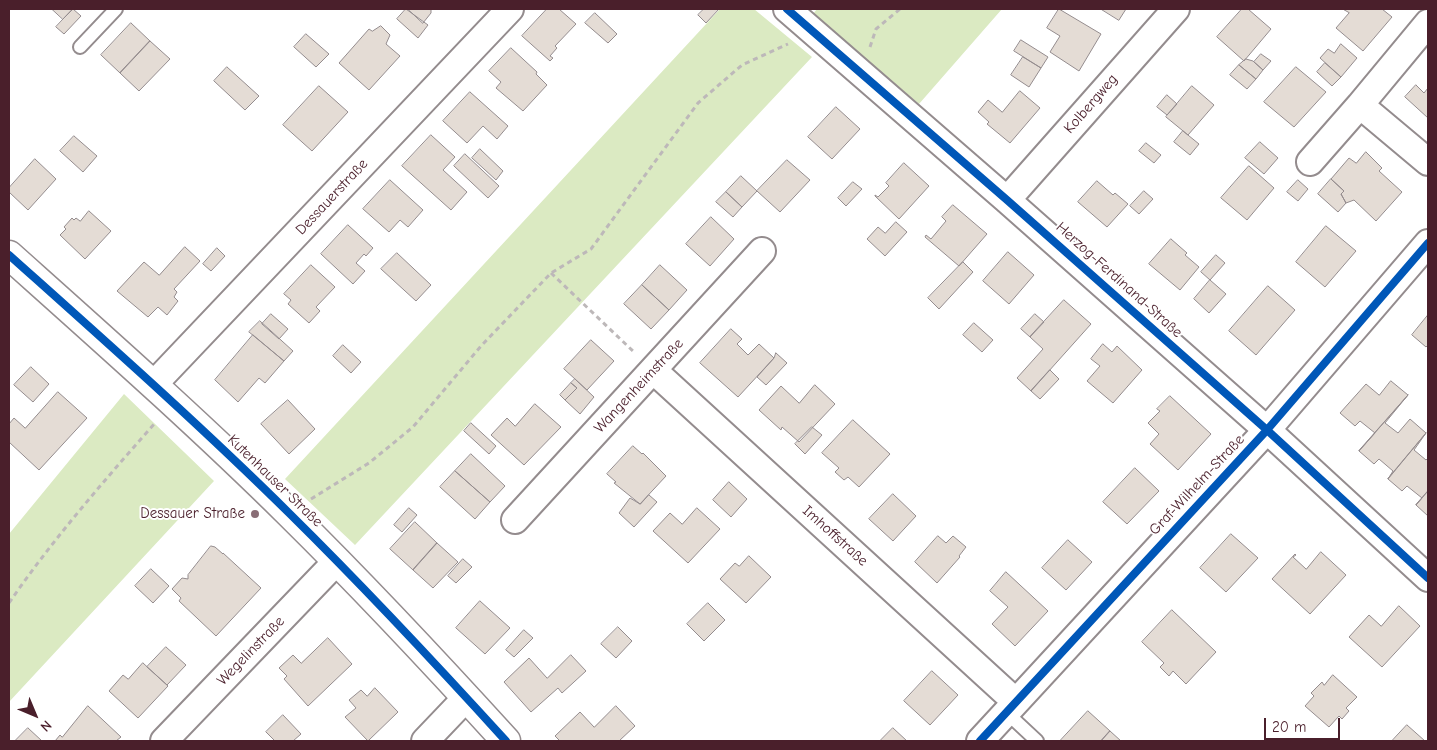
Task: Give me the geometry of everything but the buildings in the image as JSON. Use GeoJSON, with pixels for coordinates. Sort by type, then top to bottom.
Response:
{"type":"FeatureCollection","features":[{"type":"Feature","properties":{"kind":"street","name":"Dessauerstraße"},"geometry":{"type":"LineString","coordinates":[[164,394],[510,9]]}},
{"type":"Feature","properties":{"kind":"street","name":"Herzog-Ferdinand-Straße"},"geometry":{"type":"LineString","coordinates":[[787,9],[1267,430],[1428,578]]}},
{"type":"Feature","properties":{"kind":"street","name":"Kolbergweg"},"geometry":{"type":"LineString","coordinates":[[1007,200],[1176,9]]}},
{"type":"Feature","properties":{"kind":"street"},"geometry":{"type":"LineString","coordinates":[[1310,162],[1428,23]]}},
{"type":"Feature","properties":{"kind":"street"},"geometry":{"type":"LineString","coordinates":[[1360,105],[1428,162]]}},
{"type":"Feature","properties":{"kind":"street","name":"Graf-Wilhelm-Straße"},"geometry":{"type":"LineString","coordinates":[[980,741],[1267,430],[1428,243]]}},
{"type":"Feature","properties":{"kind":"street","name":"Wangenheimstraße"},"geometry":{"type":"LineString","coordinates":[[515,520],[762,250]]}},
{"type":"Feature","properties":{"kind":"street","name":"Kutenhauser Straße"},"geometry":{"type":"LineString","coordinates":[[9,255],[164,394],[289,512],[506,741]]}},
{"type":"Feature","properties":{"kind":"street","name":"Imhoffstraße"},"geometry":{"type":"LineString","coordinates":[[654,370],[1011,708]]}},
{"type":"Feature","properties":{"kind":"street","name":"Wegelinstraße"},"geometry":{"type":"LineString","coordinates":[[164,741],[337,561]]}},
{"type":"Feature","properties":{"kind":"street"},"geometry":{"type":"LineString","coordinates":[[425,741],[466,698]]}},
{"type":"Feature","properties":{"kind":"lane"},"geometry":{"type":"LineString","coordinates":[[80,47],[116,9]]}},
{"type":"Feature","properties":{"kind":"lane"},"geometry":{"type":"LineString","coordinates":[[1011,708],[1037,741]]}},
{"type":"Feature","properties":{"kind":"path"},"geometry":{"type":"LineString","coordinates":[[861,74],[876,29],[900,9]]}},
{"type":"Feature","properties":{"kind":"path"},"geometry":{"type":"LineString","coordinates":[[289,512],[369,464],[413,427],[481,346],[550,273],[591,249],[698,103],[742,65],[813,32]]}},
{"type":"Feature","properties":{"kind":"path"},"geometry":{"type":"LineString","coordinates":[[550,273],[654,370]]}},
{"type":"Feature","properties":{"kind":"path"},"geometry":{"type":"LineString","coordinates":[[9,603],[43,555],[108,477],[164,394]]}},
{"type":"Feature","properties":{"kind":"green space"},"geometry":{"type":"Polygon","coordinates":[[[720,9],[754,9],[812,57],[355,545],[285,479],[720,9]]]}},
{"type":"Feature","properties":{"kind":"green space"},"geometry":{"type":"Polygon","coordinates":[[[817,9],[1002,9],[919,104],[813,14],[817,9]]]}},
{"type":"Feature","properties":{"kind":"green space"},"geometry":{"type":"Polygon","coordinates":[[[124,394],[214,481],[9,702],[9,534],[124,394]]]}},
{"type":"Feature","properties":{"kind":"cycle path"},"geometry":{"type":"LineString","coordinates":[[787,9],[1267,430],[1428,578]]}},
{"type":"Feature","properties":{"kind":"cycle path"},"geometry":{"type":"LineString","coordinates":[[980,741],[1267,430],[1428,243]]}},
{"type":"Feature","properties":{"kind":"cycle path"},"geometry":{"type":"LineString","coordinates":[[9,255],[186,415],[290,514],[400,626],[506,741]]}},
{"type":"Feature","properties":{"kind":"place","name":"Dessauer Straße"},"geometry":{"type":"Point","coordinates":[255,514]}}]}
